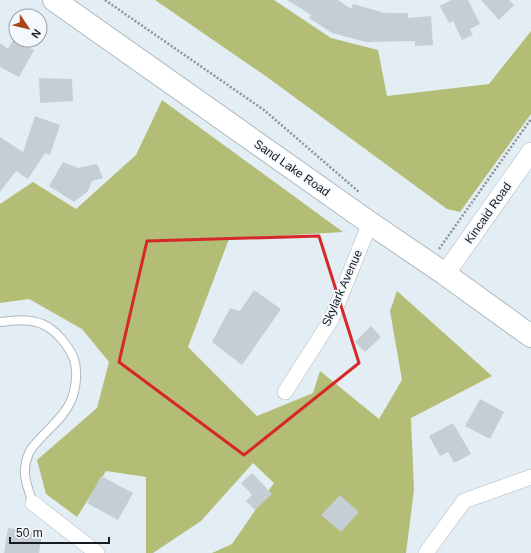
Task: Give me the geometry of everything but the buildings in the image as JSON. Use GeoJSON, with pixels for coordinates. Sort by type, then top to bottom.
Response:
{"type":"FeatureCollection","features":[{"type":"Feature","properties":{"kind":"main road","name":"Sand Lake Road"},"geometry":{"type":"LineString","coordinates":[[54,0],[531,336]]}},
{"type":"Feature","properties":{"kind":"street","name":"Kincaid Road"},"geometry":{"type":"LineString","coordinates":[[445,274],[531,152]]}},
{"type":"Feature","properties":{"kind":"street","name":"Skylark Avenue"},"geometry":{"type":"LineString","coordinates":[[285,392],[331,320],[370,223]]}},
{"type":"Feature","properties":{"kind":"street"},"geometry":{"type":"LineString","coordinates":[[426,553],[464,501],[531,477]]}},
{"type":"Feature","properties":{"kind":"street"},"geometry":{"type":"LineString","coordinates":[[33,502],[97,553]]}},
{"type":"Feature","properties":{"kind":"lane"},"geometry":{"type":"LineString","coordinates":[[0,322],[23,320],[42,324],[60,336],[74,360],[77,382],[71,402],[60,418],[29,451],[24,467],[26,484],[33,502]]}},
{"type":"Feature","properties":{"kind":"path"},"geometry":{"type":"LineString","coordinates":[[105,0],[264,110],[362,195]]}},
{"type":"Feature","properties":{"kind":"path"},"geometry":{"type":"LineString","coordinates":[[438,250],[531,119]]}},
{"type":"Feature","properties":{"kind":"highlighted area"},"geometry":{"type":"Polygon","coordinates":[[[319,236],[359,363],[244,455],[119,362],[147,241],[319,236]]]}},
{"type":"Feature","properties":{"kind":"green space"},"geometry":{"type":"Polygon","coordinates":[[[155,0],[274,0],[331,38],[378,50],[387,96],[489,84],[531,31],[531,114],[460,212],[447,209],[267,77],[155,0]]]}},
{"type":"Feature","properties":{"kind":"green space"},"geometry":{"type":"Polygon","coordinates":[[[162,100],[343,232],[229,239],[188,347],[257,416],[313,393],[320,371],[379,419],[402,380],[390,311],[397,291],[492,376],[411,418],[414,490],[406,553],[212,553],[232,544],[274,483],[253,463],[201,521],[153,553],[146,553],[146,477],[106,471],[77,517],[46,494],[37,460],[97,408],[109,362],[82,329],[29,299],[0,303],[0,204],[33,182],[76,209],[136,155],[162,100]]]}}]}
